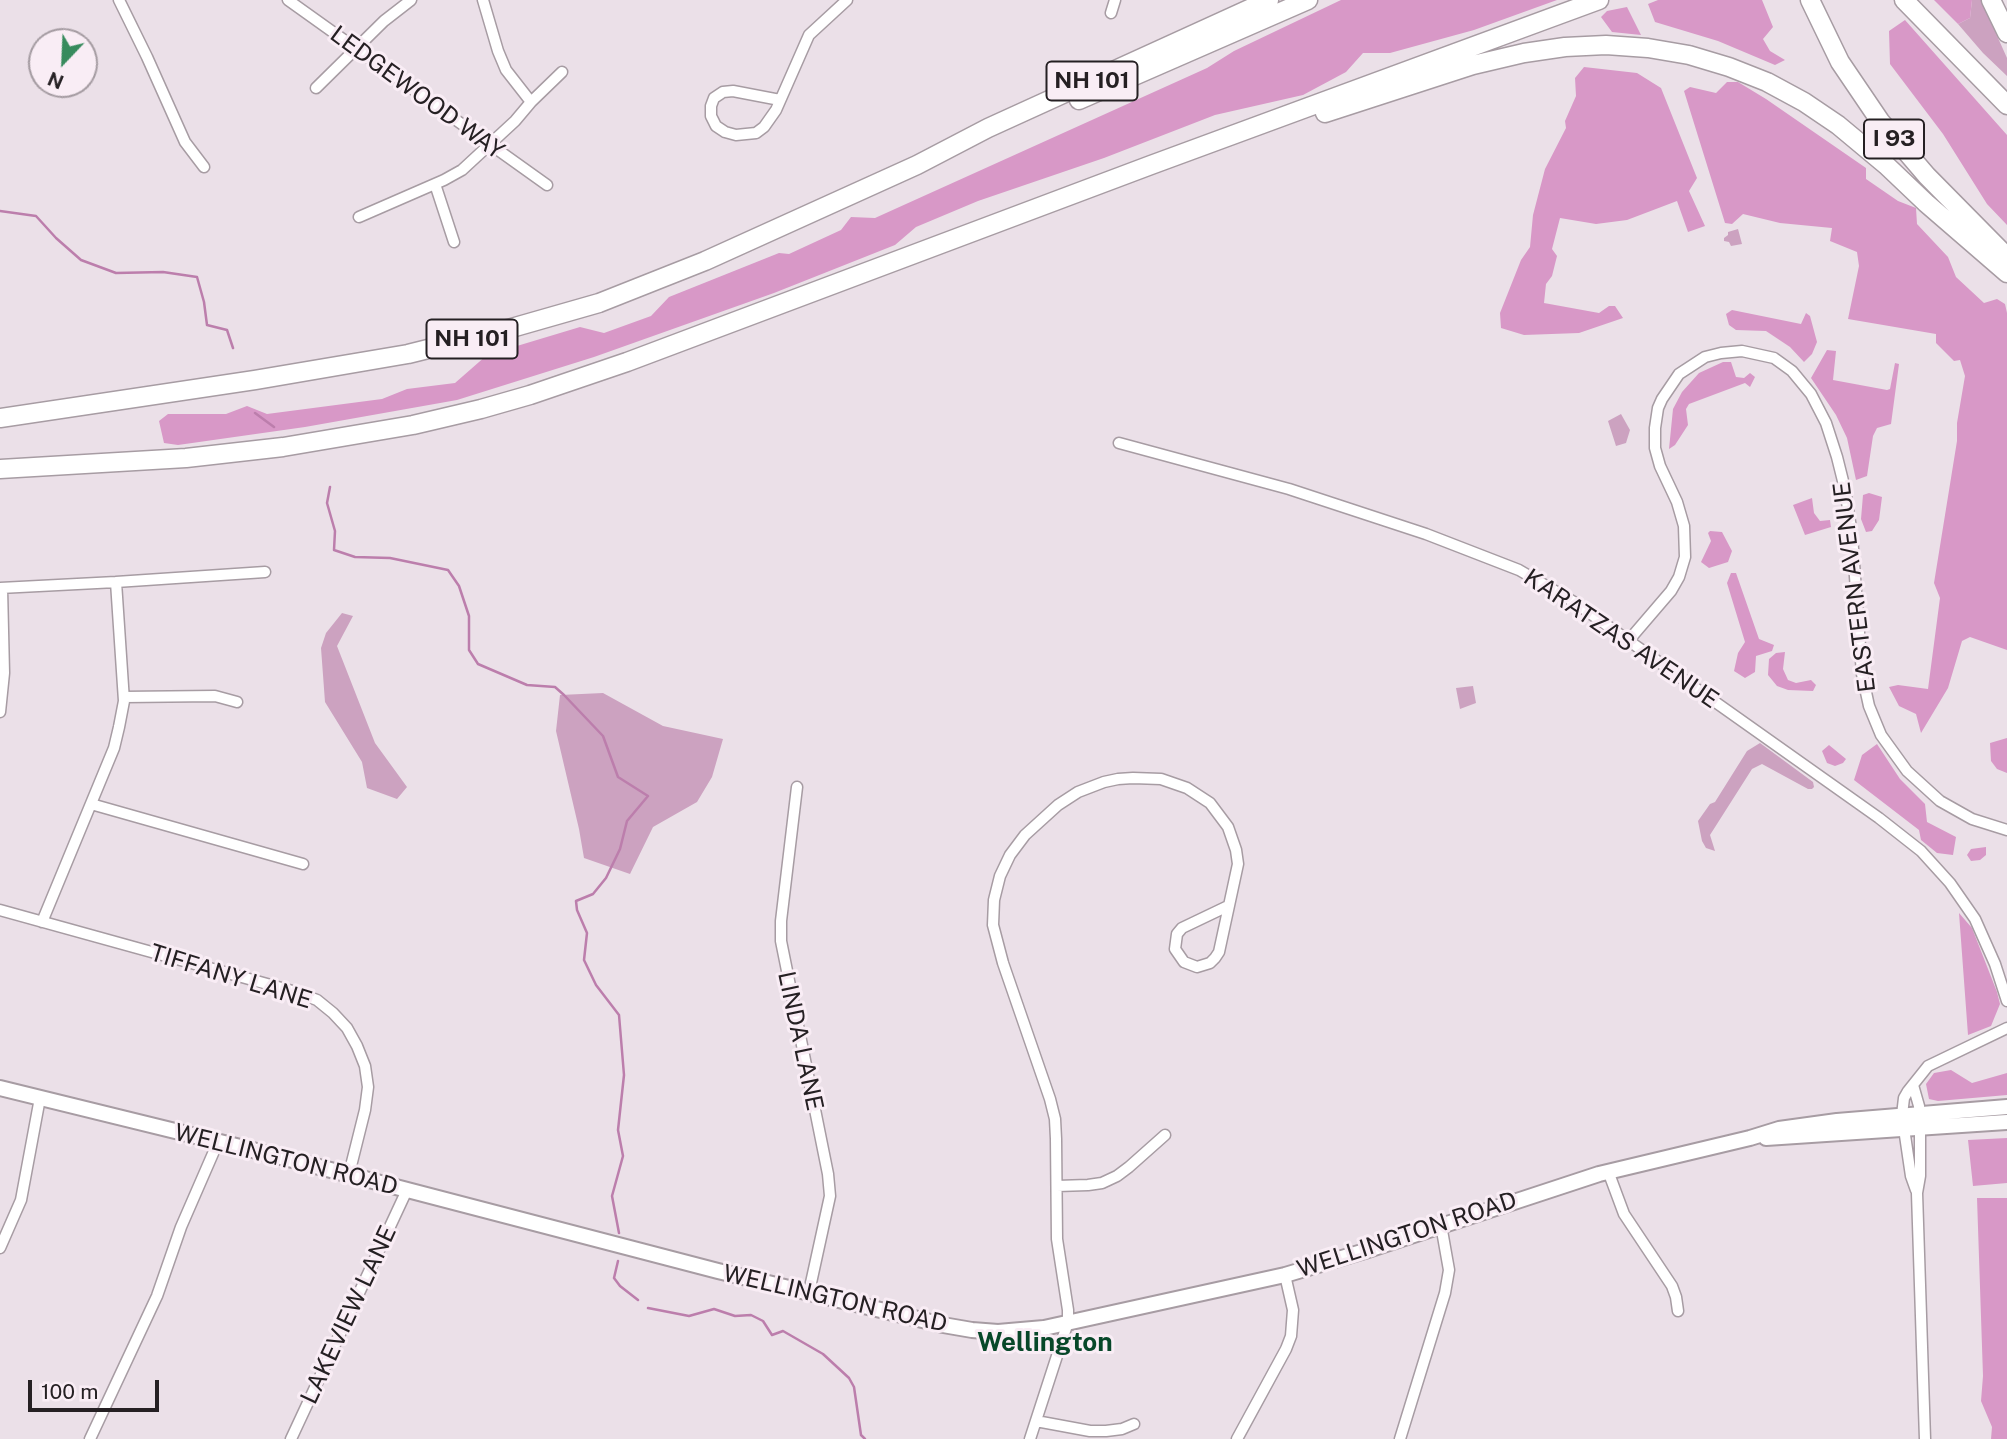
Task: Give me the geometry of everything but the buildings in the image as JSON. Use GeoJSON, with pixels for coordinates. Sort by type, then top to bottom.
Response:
{"type":"FeatureCollection","features":[{"type":"Feature","properties":{"kind":"highway","name":"NH 101"},"geometry":{"type":"LineString","coordinates":[[0,418],[408,354],[508,330],[599,303],[705,261],[1269,0]]}},
{"type":"Feature","properties":{"kind":"highway"},"geometry":{"type":"LineString","coordinates":[[917,165],[1074,102],[1308,0]]}},
{"type":"Feature","properties":{"kind":"highway"},"geometry":{"type":"LineString","coordinates":[[0,469],[186,458],[283,447],[387,430],[530,395],[627,362],[1599,0]]}},
{"type":"Feature","properties":{"kind":"highway","name":"I 93"},"geometry":{"type":"LineString","coordinates":[[1810,0],[1840,62],[1880,121],[1927,176],[2007,257]]}},
{"type":"Feature","properties":{"kind":"highway"},"geometry":{"type":"LineString","coordinates":[[1904,0],[2007,105]]}},
{"type":"Feature","properties":{"kind":"highway"},"geometry":{"type":"LineString","coordinates":[[1991,0],[2007,33]]}},
{"type":"Feature","properties":{"kind":"highway"},"geometry":{"type":"LineString","coordinates":[[1270,121],[1325,113],[1473,65],[1524,53],[1565,47],[1606,46],[1648,48],[1689,55],[1767,82],[1838,125],[2007,273]]}},
{"type":"Feature","properties":{"kind":"main road","name":"WELLINGTON ROAD"},"geometry":{"type":"LineString","coordinates":[[0,1088],[349,1174],[684,1262],[943,1325],[985,1332],[1028,1330],[1285,1275],[1336,1261],[1608,1171],[1751,1138],[1775,1139],[2007,1107]]}},
{"type":"Feature","properties":{"kind":"main road","name":"WELLINGTON ROAD"},"geometry":{"type":"LineString","coordinates":[[1920,1121],[2007,1122]]}},
{"type":"Feature","properties":{"kind":"street"},"geometry":{"type":"LineString","coordinates":[[119,0],[186,142],[204,167]]}},
{"type":"Feature","properties":{"kind":"street","name":"LEDGEWOOD WAY"},"geometry":{"type":"LineString","coordinates":[[288,0],[547,185]]}},
{"type":"Feature","properties":{"kind":"street"},"geometry":{"type":"LineString","coordinates":[[316,88],[384,21],[411,0]]}},
{"type":"Feature","properties":{"kind":"street"},"geometry":{"type":"LineString","coordinates":[[483,0],[506,70],[531,102]]}},
{"type":"Feature","properties":{"kind":"street"},"geometry":{"type":"LineString","coordinates":[[780,100],[733,91],[723,92],[714,98],[711,116],[716,125],[725,132],[746,135],[756,133],[764,127],[780,100],[809,35],[847,0]]}},
{"type":"Feature","properties":{"kind":"street"},"geometry":{"type":"LineString","coordinates":[[1111,13],[1115,0]]}},
{"type":"Feature","properties":{"kind":"street"},"geometry":{"type":"LineString","coordinates":[[359,217],[462,170],[562,72]]}},
{"type":"Feature","properties":{"kind":"street"},"geometry":{"type":"LineString","coordinates":[[435,184],[454,243]]}},
{"type":"Feature","properties":{"kind":"street","name":"EASTERN AVENUE"},"geometry":{"type":"LineString","coordinates":[[1629,640],[1671,591],[1685,557],[1684,526],[1655,448],[1655,428],[1662,399],[1679,374],[1704,357],[1721,352],[1742,351],[1774,358],[1792,371],[1811,394],[1822,415],[1837,457],[1852,535],[1862,674],[1869,706],[1881,735],[1907,771],[1940,801],[1972,819],[2007,830]]}},
{"type":"Feature","properties":{"kind":"street","name":"KARATZAS AVENUE"},"geometry":{"type":"LineString","coordinates":[[1119,443],[1289,489],[1378,517],[1519,570],[1549,586],[1879,818],[1921,851],[1950,883],[1975,919],[1995,964],[2007,1001]]}},
{"type":"Feature","properties":{"kind":"street"},"geometry":{"type":"LineString","coordinates":[[0,712],[4,673],[1,588],[265,572]]}},
{"type":"Feature","properties":{"kind":"street"},"geometry":{"type":"LineString","coordinates":[[42,922],[114,748],[124,697],[116,582]]}},
{"type":"Feature","properties":{"kind":"street"},"geometry":{"type":"LineString","coordinates":[[124,697],[215,696],[237,702]]}},
{"type":"Feature","properties":{"kind":"street"},"geometry":{"type":"LineString","coordinates":[[1030,1439],[1068,1322],[1068,1310],[1057,1240],[1056,1129],[1050,1099],[1003,963],[993,925],[994,900],[1000,876],[1017,844],[1058,805],[1078,792],[1118,779],[1161,779],[1187,788],[1210,803],[1228,827],[1238,864],[1219,952],[1210,963],[1197,967],[1184,962],[1175,949],[1177,934],[1189,924],[1228,906]]}},
{"type":"Feature","properties":{"kind":"street","name":"LINDA LANE"},"geometry":{"type":"LineString","coordinates":[[797,787],[780,921],[781,941],[828,1174],[830,1196],[809,1292]]}},
{"type":"Feature","properties":{"kind":"street"},"geometry":{"type":"LineString","coordinates":[[91,804],[303,864]]}},
{"type":"Feature","properties":{"kind":"street","name":"TIFFANY LANE"},"geometry":{"type":"LineString","coordinates":[[0,910],[317,1000],[347,1028],[365,1066],[368,1087],[365,1110],[349,1174]]}},
{"type":"Feature","properties":{"kind":"street"},"geometry":{"type":"LineString","coordinates":[[1917,1194],[1911,1176],[1903,1123],[1904,1098],[1928,1066],[2007,1028]]}},
{"type":"Feature","properties":{"kind":"street"},"geometry":{"type":"LineString","coordinates":[[1913,1086],[1920,1121],[1920,1175],[1917,1194],[1925,1439]]}},
{"type":"Feature","properties":{"kind":"street"},"geometry":{"type":"LineString","coordinates":[[0,1248],[21,1200],[40,1098]]}},
{"type":"Feature","properties":{"kind":"street"},"geometry":{"type":"LineString","coordinates":[[1057,1186],[1102,1183],[1129,1167],[1165,1136]]}},
{"type":"Feature","properties":{"kind":"street"},"geometry":{"type":"LineString","coordinates":[[90,1439],[157,1296],[181,1227],[218,1142]]}},
{"type":"Feature","properties":{"kind":"street"},"geometry":{"type":"LineString","coordinates":[[1608,1171],[1624,1214],[1672,1286],[1678,1311]]}},
{"type":"Feature","properties":{"kind":"street","name":"LAKEVIEW LANE"},"geometry":{"type":"LineString","coordinates":[[291,1439],[407,1190]]}},
{"type":"Feature","properties":{"kind":"street"},"geometry":{"type":"LineString","coordinates":[[1400,1439],[1448,1279],[1448,1260],[1441,1226]]}},
{"type":"Feature","properties":{"kind":"street"},"geometry":{"type":"LineString","coordinates":[[1237,1439],[1286,1349],[1290,1336],[1293,1310],[1285,1275]]}},
{"type":"Feature","properties":{"kind":"street"},"geometry":{"type":"LineString","coordinates":[[1036,1421],[1106,1432],[1134,1424]]}},
{"type":"Feature","properties":{"kind":"shaded area"},"geometry":{"type":"Polygon","coordinates":[[[1341,0],[1557,0],[1474,30],[1390,53],[1363,53],[1346,72],[1303,95],[1215,115],[1104,158],[978,201],[916,227],[895,245],[774,293],[594,357],[457,400],[305,427],[178,445],[164,443],[159,421],[168,414],[226,414],[247,406],[267,414],[382,399],[407,389],[455,383],[487,355],[580,327],[604,333],[651,316],[669,297],[779,253],[789,254],[841,230],[851,217],[875,218],[1207,68],[1234,51],[1341,0]]]}},
{"type":"Feature","properties":{"kind":"shaded area"},"geometry":{"type":"Polygon","coordinates":[[[1658,0],[1762,0],[1773,27],[1763,39],[1770,51],[1785,60],[1775,65],[1718,41],[1655,22],[1648,4],[1658,0]]]}},
{"type":"Feature","properties":{"kind":"shaded area"},"geometry":{"type":"Polygon","coordinates":[[[1934,0],[1972,0],[1970,18],[1958,24],[1934,0]]]}},
{"type":"Feature","properties":{"kind":"shaded area"},"geometry":{"type":"Polygon","coordinates":[[[1972,0],[1981,0],[2007,58],[2007,76],[1958,24],[1970,18],[1972,0]]]}},
{"type":"Feature","properties":{"kind":"shaded area"},"geometry":{"type":"Polygon","coordinates":[[[1627,7],[1641,35],[1612,32],[1601,17],[1607,11],[1627,7]]]}},
{"type":"Feature","properties":{"kind":"shaded area"},"geometry":{"type":"Polygon","coordinates":[[[1905,20],[2007,135],[2007,225],[1987,204],[1943,134],[1890,64],[1889,31],[1905,20]]]}},
{"type":"Feature","properties":{"kind":"shaded area"},"geometry":{"type":"Polygon","coordinates":[[[1584,67],[1637,73],[1661,88],[1697,178],[1689,191],[1705,226],[1688,232],[1677,201],[1627,220],[1596,224],[1560,218],[1552,249],[1557,256],[1552,276],[1546,284],[1544,303],[1599,313],[1609,306],[1615,306],[1623,318],[1579,333],[1524,335],[1501,328],[1500,313],[1521,260],[1530,247],[1533,215],[1545,169],[1566,128],[1565,121],[1576,96],[1575,78],[1584,67]]]}},
{"type":"Feature","properties":{"kind":"shaded area"},"geometry":{"type":"Polygon","coordinates":[[[1727,82],[1738,82],[1766,99],[1866,168],[1866,179],[1898,201],[1916,208],[1917,224],[1948,257],[1956,277],[1984,303],[1997,299],[2005,304],[2007,650],[1970,637],[1962,641],[1948,688],[1921,733],[1916,714],[1899,706],[1889,687],[1898,685],[1928,689],[1940,598],[1934,583],[1965,376],[1960,360],[1954,361],[1936,343],[1936,334],[1848,319],[1859,266],[1857,252],[1830,241],[1832,228],[1780,223],[1743,214],[1732,224],[1725,223],[1684,91],[1690,87],[1716,93],[1727,82]]]}},
{"type":"Feature","properties":{"kind":"shaded area"},"geometry":{"type":"Polygon","coordinates":[[[1738,229],[1742,244],[1731,246],[1724,241],[1728,232],[1738,229]]]}},
{"type":"Feature","properties":{"kind":"shaded area"},"geometry":{"type":"Polygon","coordinates":[[[1732,310],[1801,324],[1806,313],[1810,316],[1817,342],[1812,354],[1804,362],[1790,347],[1766,331],[1736,330],[1729,325],[1726,314],[1732,310]]]}},
{"type":"Feature","properties":{"kind":"shaded area"},"geometry":{"type":"Polygon","coordinates":[[[1827,350],[1836,351],[1833,380],[1887,390],[1890,389],[1895,363],[1899,364],[1891,424],[1877,428],[1873,436],[1867,476],[1856,480],[1847,438],[1836,415],[1811,378],[1827,350]]]}},
{"type":"Feature","properties":{"kind":"shaded area"},"geometry":{"type":"Polygon","coordinates":[[[1723,362],[1731,362],[1736,377],[1744,378],[1750,373],[1755,377],[1750,387],[1745,383],[1689,404],[1686,409],[1688,425],[1675,445],[1669,449],[1673,409],[1682,392],[1699,373],[1723,362]]]}},
{"type":"Feature","properties":{"kind":"shaded area"},"geometry":{"type":"Polygon","coordinates":[[[1621,414],[1630,430],[1626,443],[1616,446],[1608,421],[1621,414]]]}},
{"type":"Feature","properties":{"kind":"shaded area"},"geometry":{"type":"Polygon","coordinates":[[[1869,493],[1882,497],[1879,520],[1872,531],[1866,532],[1861,519],[1863,495],[1869,493]]]}},
{"type":"Feature","properties":{"kind":"shaded area"},"geometry":{"type":"Polygon","coordinates":[[[1812,498],[1814,513],[1820,521],[1830,520],[1831,527],[1805,535],[1793,505],[1812,498]]]}},
{"type":"Feature","properties":{"kind":"shaded area"},"geometry":{"type":"Polygon","coordinates":[[[1722,532],[1732,551],[1728,562],[1709,568],[1701,562],[1711,541],[1708,533],[1722,532]]]}},
{"type":"Feature","properties":{"kind":"shaded area"},"geometry":{"type":"Polygon","coordinates":[[[1731,573],[1736,573],[1759,639],[1774,645],[1772,651],[1756,656],[1755,672],[1745,678],[1734,671],[1738,653],[1745,642],[1727,583],[1731,573]]]}},
{"type":"Feature","properties":{"kind":"shaded area"},"geometry":{"type":"Polygon","coordinates":[[[342,613],[353,616],[337,646],[375,743],[407,787],[397,799],[367,788],[362,762],[325,702],[321,648],[326,633],[342,613]]]}},
{"type":"Feature","properties":{"kind":"shaded area"},"geometry":{"type":"Polygon","coordinates":[[[1785,652],[1783,669],[1788,680],[1796,683],[1811,680],[1816,685],[1813,691],[1788,690],[1777,686],[1768,675],[1769,659],[1776,653],[1785,652]]]}},
{"type":"Feature","properties":{"kind":"shaded area"},"geometry":{"type":"Polygon","coordinates":[[[1473,686],[1476,703],[1460,709],[1456,688],[1473,686]]]}},
{"type":"Feature","properties":{"kind":"shaded area"},"geometry":{"type":"Polygon","coordinates":[[[603,693],[663,726],[723,739],[712,777],[697,802],[653,827],[630,874],[584,858],[556,731],[560,695],[603,693]]]}},
{"type":"Feature","properties":{"kind":"shaded area"},"geometry":{"type":"Polygon","coordinates":[[[2007,738],[2007,773],[1997,769],[1991,761],[1990,743],[2007,738]]]}},
{"type":"Feature","properties":{"kind":"shaded area"},"geometry":{"type":"Polygon","coordinates":[[[1760,743],[1813,782],[1814,787],[1808,789],[1762,764],[1752,769],[1710,835],[1715,851],[1706,848],[1698,821],[1710,804],[1715,802],[1747,751],[1760,743]]]}},
{"type":"Feature","properties":{"kind":"shaded area"},"geometry":{"type":"Polygon","coordinates":[[[1877,744],[1900,779],[1925,804],[1927,822],[1956,837],[1953,855],[1937,853],[1921,840],[1919,830],[1854,780],[1862,755],[1877,744]]]}},
{"type":"Feature","properties":{"kind":"shaded area"},"geometry":{"type":"Polygon","coordinates":[[[1829,745],[1846,759],[1843,763],[1835,766],[1827,763],[1822,751],[1829,745]]]}},
{"type":"Feature","properties":{"kind":"shaded area"},"geometry":{"type":"Polygon","coordinates":[[[1986,847],[1986,855],[1980,860],[1971,861],[1967,855],[1971,849],[1986,847]]]}},
{"type":"Feature","properties":{"kind":"shaded area"},"geometry":{"type":"Polygon","coordinates":[[[1959,913],[1972,928],[2000,1004],[1991,1026],[1968,1035],[1959,913]]]}},
{"type":"Feature","properties":{"kind":"shaded area"},"geometry":{"type":"Polygon","coordinates":[[[1951,1070],[1972,1083],[2007,1073],[2007,1095],[1938,1101],[1929,1099],[1926,1084],[1934,1073],[1951,1070]]]}},
{"type":"Feature","properties":{"kind":"shaded area"},"geometry":{"type":"Polygon","coordinates":[[[2007,1138],[2007,1183],[1973,1186],[1968,1140],[2007,1138]]]}},
{"type":"Feature","properties":{"kind":"shaded area"},"geometry":{"type":"Polygon","coordinates":[[[1977,1198],[2007,1198],[2007,1439],[1991,1439],[1992,1427],[1981,1401],[1983,1376],[1977,1198]]]}},
{"type":"Feature","properties":{"kind":"waterway"},"geometry":{"type":"LineString","coordinates":[[0,211],[36,216],[81,260],[116,273],[163,272],[197,277],[207,325],[227,330],[233,348]]}},
{"type":"Feature","properties":{"kind":"waterway"},"geometry":{"type":"LineString","coordinates":[[255,413],[274,427]]}},
{"type":"Feature","properties":{"kind":"waterway"},"geometry":{"type":"LineString","coordinates":[[330,487],[327,503],[335,531],[334,550],[355,557],[390,558],[448,570],[459,586],[469,616],[469,650],[478,664],[527,685],[555,687],[603,736],[618,777],[648,796],[627,821],[620,849],[606,878],[593,894],[576,901],[587,933],[584,960],[596,985],[619,1015],[624,1075],[618,1130],[623,1156],[612,1196],[619,1233]]}},
{"type":"Feature","properties":{"kind":"waterway"},"geometry":{"type":"LineString","coordinates":[[618,1261],[614,1278],[638,1300]]}},
{"type":"Feature","properties":{"kind":"waterway"},"geometry":{"type":"LineString","coordinates":[[648,1308],[689,1316],[714,1309],[735,1316],[751,1315],[763,1321],[772,1335],[783,1331],[823,1354],[849,1378],[854,1387],[861,1435],[865,1439]]}},
{"type":"Feature","properties":{"kind":"district","name":"Wellington"},"geometry":{"type":"Point","coordinates":[1045,1343]}}]}
